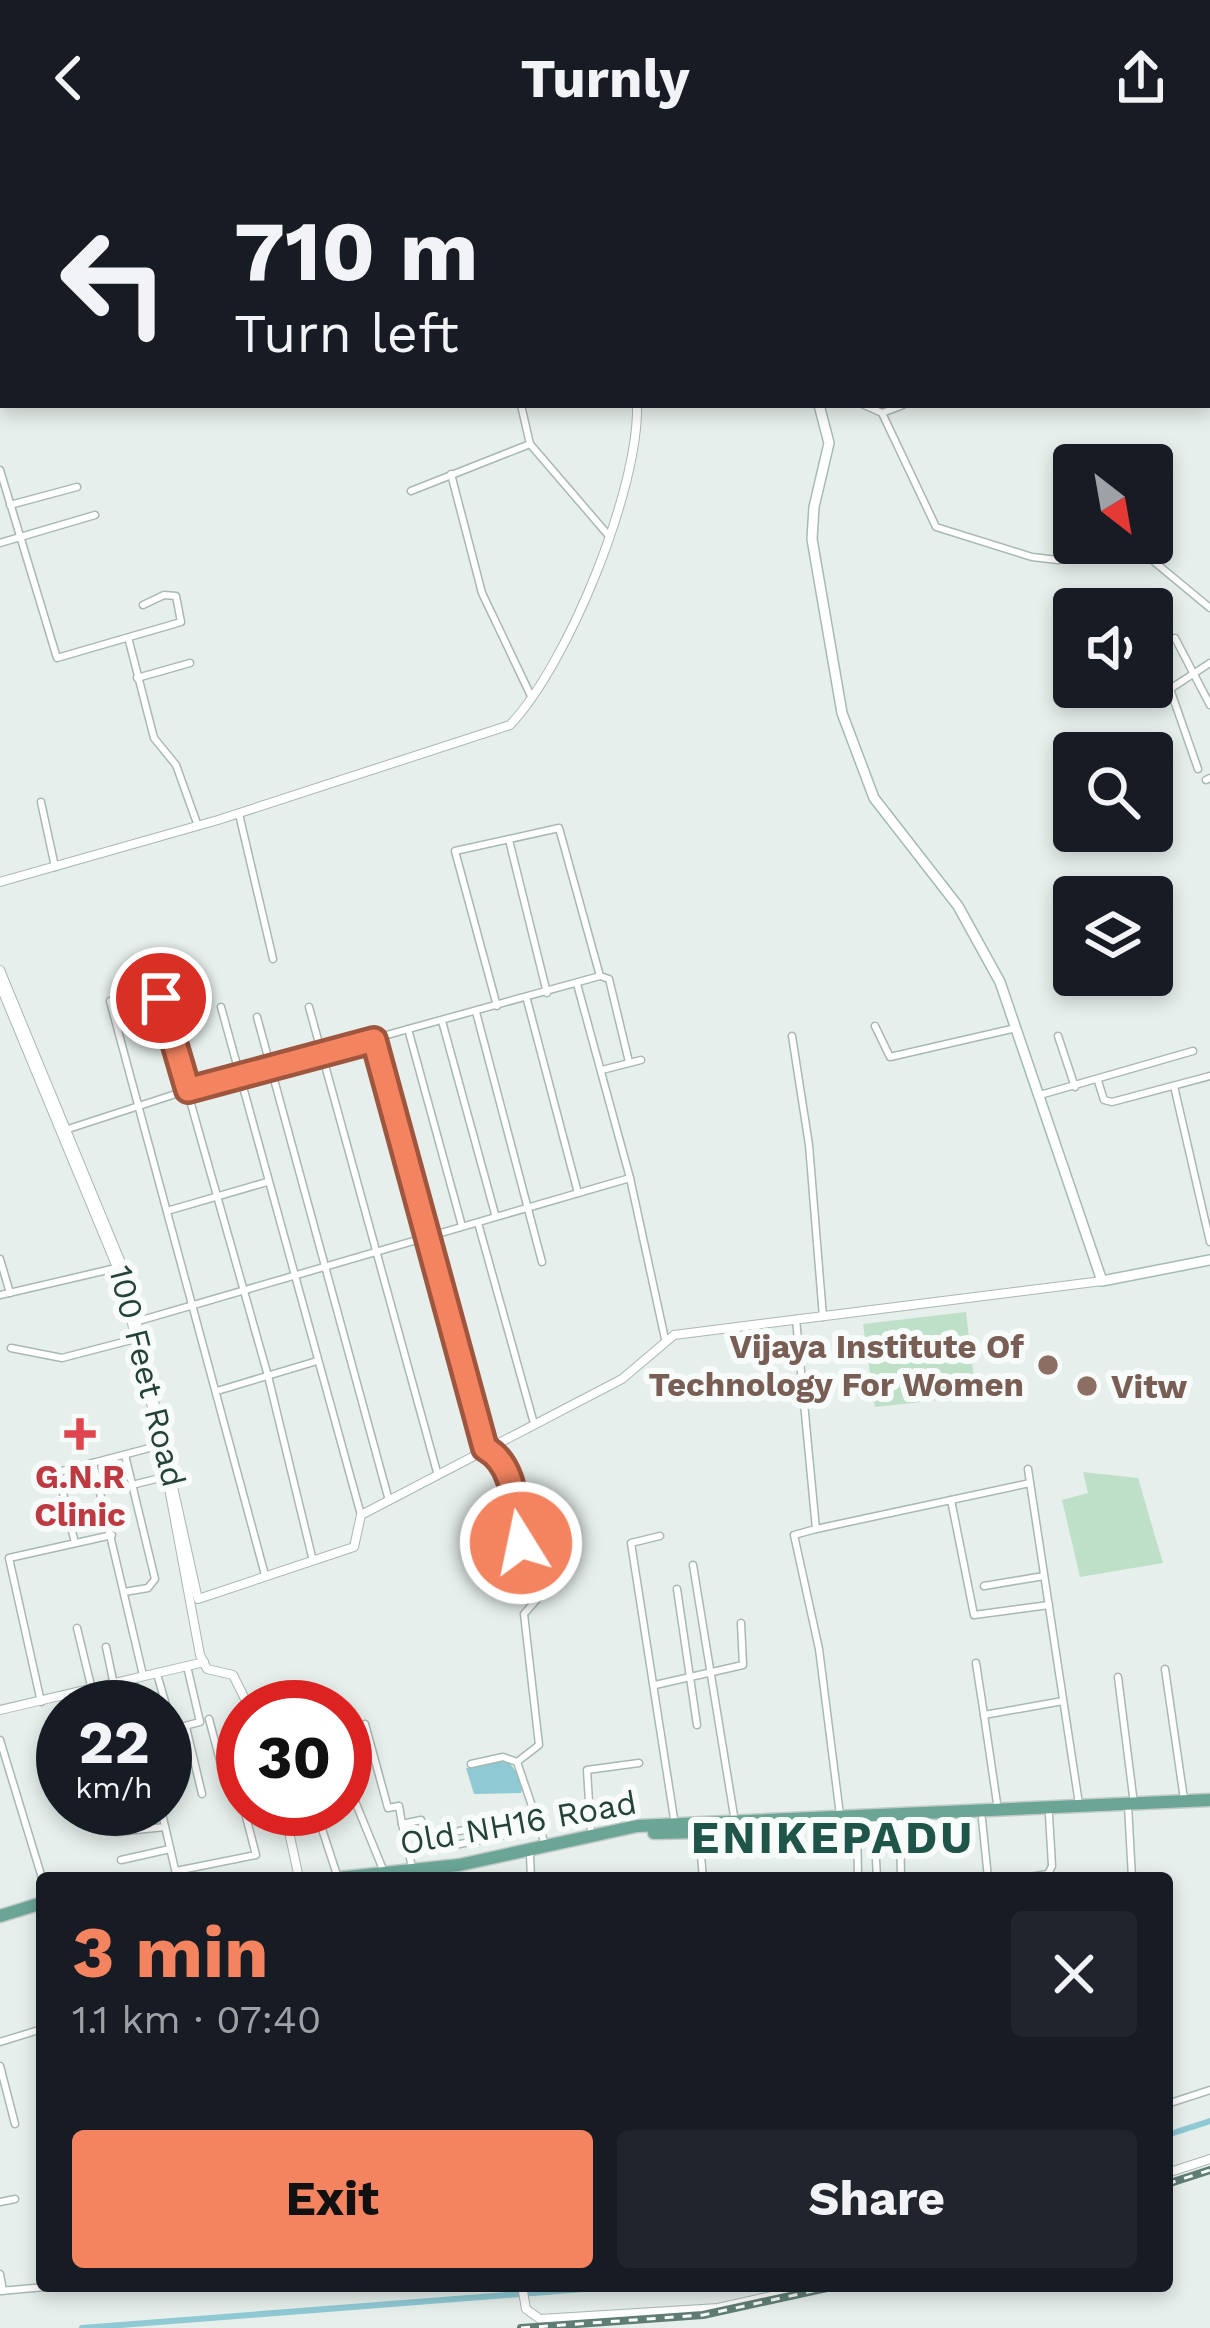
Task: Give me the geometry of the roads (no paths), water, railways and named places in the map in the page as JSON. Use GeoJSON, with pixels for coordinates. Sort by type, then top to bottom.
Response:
{"type":"FeatureCollection","features":[{"type":"Feature","properties":{"kind":"main road"},"geometry":{"type":"LineString","coordinates":[[820,408],[828,456],[814,507],[812,539],[834,680],[865,782],[975,932],[1019,1028],[1102,1281],[1210,1260]]}},
{"type":"Feature","properties":{"kind":"main road","name":"Old NH16 Road"},"geometry":{"type":"LineString","coordinates":[[428,1872],[611,1836],[1210,1804]]}},
{"type":"Feature","properties":{"kind":"main road","name":"Old NH16 Road"},"geometry":{"type":"LineString","coordinates":[[423,1872],[591,1833],[675,1825],[1210,1804]]}},
{"type":"Feature","properties":{"kind":"main road"},"geometry":{"type":"LineString","coordinates":[[0,1920],[36,1909]]}},
{"type":"Feature","properties":{"kind":"street"},"geometry":{"type":"LineString","coordinates":[[522,408],[530,444],[610,536]]}},
{"type":"Feature","properties":{"kind":"street"},"geometry":{"type":"LineString","coordinates":[[0,882],[239,814],[510,725],[580,608],[610,536],[638,446],[637,408]]}},
{"type":"Feature","properties":{"kind":"street"},"geometry":{"type":"LineString","coordinates":[[872,408],[883,412],[894,408]]}},
{"type":"Feature","properties":{"kind":"street"},"geometry":{"type":"LineString","coordinates":[[883,412],[936,527],[1032,557],[1058,560],[1140,550],[1210,608]]}},
{"type":"Feature","properties":{"kind":"street"},"geometry":{"type":"LineString","coordinates":[[411,491],[530,444]]}},
{"type":"Feature","properties":{"kind":"street"},"geometry":{"type":"LineString","coordinates":[[0,470],[57,658],[182,622],[176,596],[142,604]]}},
{"type":"Feature","properties":{"kind":"street"},"geometry":{"type":"LineString","coordinates":[[451,474],[482,593],[531,696]]}},
{"type":"Feature","properties":{"kind":"street"},"geometry":{"type":"LineString","coordinates":[[10,505],[76,487]]}},
{"type":"Feature","properties":{"kind":"street"},"geometry":{"type":"LineString","coordinates":[[0,542],[95,515]]}},
{"type":"Feature","properties":{"kind":"street"},"geometry":{"type":"LineString","coordinates":[[1175,638],[1210,704]]}},
{"type":"Feature","properties":{"kind":"street"},"geometry":{"type":"LineString","coordinates":[[129,640],[154,738],[176,765],[198,826]]}},
{"type":"Feature","properties":{"kind":"street"},"geometry":{"type":"LineString","coordinates":[[137,678],[190,662]]}},
{"type":"Feature","properties":{"kind":"street"},"geometry":{"type":"LineString","coordinates":[[1198,769],[1170,692],[1210,664]]}},
{"type":"Feature","properties":{"kind":"street"},"geometry":{"type":"LineString","coordinates":[[41,802],[55,866]]}},
{"type":"Feature","properties":{"kind":"street"},"geometry":{"type":"LineString","coordinates":[[239,814],[273,959]]}},
{"type":"Feature","properties":{"kind":"street"},"geometry":{"type":"LineString","coordinates":[[497,1006],[455,851],[559,828],[600,976]]}},
{"type":"Feature","properties":{"kind":"street"},"geometry":{"type":"LineString","coordinates":[[509,840],[547,993]]}},
{"type":"Feature","properties":{"kind":"street","name":"100 Feet Road"},"geometry":{"type":"LineString","coordinates":[[0,970],[126,1275],[198,1599],[203,1660]]}},
{"type":"Feature","properties":{"kind":"street"},"geometry":{"type":"LineString","coordinates":[[65,1130],[188,1090],[600,976],[609,979],[629,1062]]}},
{"type":"Feature","properties":{"kind":"street"},"geometry":{"type":"LineString","coordinates":[[578,984],[630,1178],[665,1339]]}},
{"type":"Feature","properties":{"kind":"street","name":"100 Feet Road"},"geometry":{"type":"LineString","coordinates":[[0,985],[134,1322],[203,1660]]}},
{"type":"Feature","properties":{"kind":"street"},"geometry":{"type":"LineString","coordinates":[[161,998],[268,1376],[313,1561]]}},
{"type":"Feature","properties":{"kind":"street"},"geometry":{"type":"LineString","coordinates":[[526,998],[578,1193]]}},
{"type":"Feature","properties":{"kind":"street"},"geometry":{"type":"LineString","coordinates":[[110,1001],[265,1575]]}},
{"type":"Feature","properties":{"kind":"street"},"geometry":{"type":"LineString","coordinates":[[198,1599],[354,1547],[361,1515],[221,1007]]}},
{"type":"Feature","properties":{"kind":"street"},"geometry":{"type":"LineString","coordinates":[[309,1007],[437,1472]]}},
{"type":"Feature","properties":{"kind":"street"},"geometry":{"type":"LineString","coordinates":[[476,1012],[542,1262]]}},
{"type":"Feature","properties":{"kind":"street"},"geometry":{"type":"LineString","coordinates":[[257,1017],[388,1497]]}},
{"type":"Feature","properties":{"kind":"street"},"geometry":{"type":"LineString","coordinates":[[442,1021],[495,1216]]}},
{"type":"Feature","properties":{"kind":"street"},"geometry":{"type":"LineString","coordinates":[[875,1026],[890,1057],[1019,1028]]}},
{"type":"Feature","properties":{"kind":"street"},"geometry":{"type":"LineString","coordinates":[[408,1029],[462,1226]]}},
{"type":"Feature","properties":{"kind":"street"},"geometry":{"type":"LineString","coordinates":[[792,1036],[809,1144],[824,1317]]}},
{"type":"Feature","properties":{"kind":"street"},"geometry":{"type":"LineString","coordinates":[[1058,1036],[1075,1087]]}},
{"type":"Feature","properties":{"kind":"street"},"geometry":{"type":"LineString","coordinates":[[374,1040],[485,1448],[507,1467],[521,1543],[539,1587],[538,1598],[524,1614],[523,1637],[539,1745],[517,1762]]}},
{"type":"Feature","properties":{"kind":"street"},"geometry":{"type":"LineString","coordinates":[[1040,1094],[1193,1051]]}},
{"type":"Feature","properties":{"kind":"street"},"geometry":{"type":"LineString","coordinates":[[602,1070],[640,1060]]}},
{"type":"Feature","properties":{"kind":"street"},"geometry":{"type":"LineString","coordinates":[[1098,1081],[1104,1100],[1112,1102],[1210,1076]]}},
{"type":"Feature","properties":{"kind":"street"},"geometry":{"type":"LineString","coordinates":[[1174,1085],[1210,1242]]}},
{"type":"Feature","properties":{"kind":"street"},"geometry":{"type":"LineString","coordinates":[[134,1322],[630,1178]]}},
{"type":"Feature","properties":{"kind":"street"},"geometry":{"type":"LineString","coordinates":[[167,1211],[267,1182]]}},
{"type":"Feature","properties":{"kind":"street"},"geometry":{"type":"LineString","coordinates":[[478,1223],[533,1420]]}},
{"type":"Feature","properties":{"kind":"street"},"geometry":{"type":"LineString","coordinates":[[0,1259],[5,1294],[116,1268]]}},
{"type":"Feature","properties":{"kind":"street"},"geometry":{"type":"LineString","coordinates":[[361,1515],[533,1420],[643,1366],[665,1339],[705,1328],[1102,1281]]}},
{"type":"Feature","properties":{"kind":"street"},"geometry":{"type":"LineString","coordinates":[[796,1319],[815,1529]]}},
{"type":"Feature","properties":{"kind":"street"},"geometry":{"type":"LineString","coordinates":[[11,1348],[62,1358],[135,1339]]}},
{"type":"Feature","properties":{"kind":"street"},"geometry":{"type":"LineString","coordinates":[[217,1391],[317,1361]]}},
{"type":"Feature","properties":{"kind":"street"},"geometry":{"type":"LineString","coordinates":[[39,1475],[161,1445]]}},
{"type":"Feature","properties":{"kind":"street"},"geometry":{"type":"LineString","coordinates":[[124,1592],[148,1588],[155,1579],[125,1455]]}},
{"type":"Feature","properties":{"kind":"street"},"geometry":{"type":"LineString","coordinates":[[93,1463],[144,1677]]}},
{"type":"Feature","properties":{"kind":"street"},"geometry":{"type":"LineString","coordinates":[[1028,1469],[1079,1807]]}},
{"type":"Feature","properties":{"kind":"street"},"geometry":{"type":"LineString","coordinates":[[58,1472],[74,1540]]}},
{"type":"Feature","properties":{"kind":"street"},"geometry":{"type":"LineString","coordinates":[[132,1485],[168,1476]]}},
{"type":"Feature","properties":{"kind":"street"},"geometry":{"type":"LineString","coordinates":[[840,1819],[819,1649],[790,1534],[1030,1483]]}},
{"type":"Feature","properties":{"kind":"street"},"geometry":{"type":"LineString","coordinates":[[951,1499],[974,1615],[1049,1605]]}},
{"type":"Feature","properties":{"kind":"street"},"geometry":{"type":"LineString","coordinates":[[36,1680],[9,1558],[112,1534]]}},
{"type":"Feature","properties":{"kind":"street"},"geometry":{"type":"LineString","coordinates":[[660,1536],[632,1543],[675,1825]]}},
{"type":"Feature","properties":{"kind":"street"},"geometry":{"type":"LineString","coordinates":[[694,1565],[736,1824]]}},
{"type":"Feature","properties":{"kind":"street"},"geometry":{"type":"LineString","coordinates":[[984,1586],[1044,1576]]}},
{"type":"Feature","properties":{"kind":"street"},"geometry":{"type":"LineString","coordinates":[[676,1589],[697,1725]]}},
{"type":"Feature","properties":{"kind":"street"},"geometry":{"type":"LineString","coordinates":[[655,1685],[746,1663],[741,1623]]}},
{"type":"Feature","properties":{"kind":"street"},"geometry":{"type":"LineString","coordinates":[[77,1628],[90,1680]]}},
{"type":"Feature","properties":{"kind":"street"},"geometry":{"type":"LineString","coordinates":[[106,1647],[109,1680]]}},
{"type":"Feature","properties":{"kind":"street"},"geometry":{"type":"LineString","coordinates":[[136,1680],[203,1660],[211,1671],[235,1680]]}},
{"type":"Feature","properties":{"kind":"street"},"geometry":{"type":"LineString","coordinates":[[976,1663],[998,1811]]}},
{"type":"Feature","properties":{"kind":"street"},"geometry":{"type":"LineString","coordinates":[[188,1666],[191,1680]]}},
{"type":"Feature","properties":{"kind":"street"},"geometry":{"type":"LineString","coordinates":[[1165,1669],[1185,1802]]}},
{"type":"Feature","properties":{"kind":"street"},"geometry":{"type":"LineString","coordinates":[[157,1674],[159,1680]]}},
{"type":"Feature","properties":{"kind":"street"},"geometry":{"type":"LineString","coordinates":[[1118,1676],[1132,1872]]}},
{"type":"Feature","properties":{"kind":"street"},"geometry":{"type":"LineString","coordinates":[[192,1685],[200,1723],[192,1725]]}},
{"type":"Feature","properties":{"kind":"street"},"geometry":{"type":"LineString","coordinates":[[984,1715],[1063,1701]]}},
{"type":"Feature","properties":{"kind":"street"},"geometry":{"type":"LineString","coordinates":[[0,1710],[36,1703]]}},
{"type":"Feature","properties":{"kind":"street"},"geometry":{"type":"LineString","coordinates":[[209,1719],[216,1745]]}},
{"type":"Feature","properties":{"kind":"street"},"geometry":{"type":"LineString","coordinates":[[0,1740],[40,1872]]}},
{"type":"Feature","properties":{"kind":"street"},"geometry":{"type":"LineString","coordinates":[[372,1750],[388,1808],[398,1806],[415,1872]]}},
{"type":"Feature","properties":{"kind":"street"},"geometry":{"type":"LineString","coordinates":[[192,1752],[202,1794]]}},
{"type":"Feature","properties":{"kind":"street"},"geometry":{"type":"LineString","coordinates":[[471,1764],[503,1757],[517,1762]]}},
{"type":"Feature","properties":{"kind":"street"},"geometry":{"type":"LineString","coordinates":[[517,1762],[545,1844]]}},
{"type":"Feature","properties":{"kind":"street"},"geometry":{"type":"LineString","coordinates":[[591,1833],[587,1770],[639,1763]]}},
{"type":"Feature","properties":{"kind":"street"},"geometry":{"type":"LineString","coordinates":[[1045,1872],[1052,1867],[1049,1815]]}},
{"type":"Feature","properties":{"kind":"street"},"geometry":{"type":"LineString","coordinates":[[459,1832],[537,1817]]}},
{"type":"Feature","properties":{"kind":"street"},"geometry":{"type":"LineString","coordinates":[[982,1819],[987,1872]]}},
{"type":"Feature","properties":{"kind":"street"},"geometry":{"type":"LineString","coordinates":[[403,1824],[421,1820],[433,1869]]}},
{"type":"Feature","properties":{"kind":"street"},"geometry":{"type":"LineString","coordinates":[[900,1823],[901,1872]]}},
{"type":"Feature","properties":{"kind":"street"},"geometry":{"type":"LineString","coordinates":[[856,1824],[858,1872]]}},
{"type":"Feature","properties":{"kind":"street"},"geometry":{"type":"LineString","coordinates":[[874,1824],[877,1872]]}},
{"type":"Feature","properties":{"kind":"street"},"geometry":{"type":"LineString","coordinates":[[430,1850],[540,1828]]}},
{"type":"Feature","properties":{"kind":"street"},"geometry":{"type":"LineString","coordinates":[[699,1834],[703,1872]]}},
{"type":"Feature","properties":{"kind":"street"},"geometry":{"type":"LineString","coordinates":[[167,1836],[176,1872]]}},
{"type":"Feature","properties":{"kind":"street"},"geometry":{"type":"LineString","coordinates":[[184,1872],[256,1855],[251,1836]]}},
{"type":"Feature","properties":{"kind":"street"},"geometry":{"type":"LineString","coordinates":[[290,1836],[298,1872]]}},
{"type":"Feature","properties":{"kind":"street"},"geometry":{"type":"LineString","coordinates":[[324,1836],[336,1872]]}},
{"type":"Feature","properties":{"kind":"street"},"geometry":{"type":"LineString","coordinates":[[369,1836],[384,1872]]}},
{"type":"Feature","properties":{"kind":"street"},"geometry":{"type":"LineString","coordinates":[[121,1860],[170,1849]]}},
{"type":"Feature","properties":{"kind":"street"},"geometry":{"type":"LineString","coordinates":[[530,1855],[531,1872]]}},
{"type":"Feature","properties":{"kind":"street"},"geometry":{"type":"LineString","coordinates":[[0,2042],[36,2031]]}},
{"type":"Feature","properties":{"kind":"street"},"geometry":{"type":"LineString","coordinates":[[0,2066],[15,2124]]}},
{"type":"Feature","properties":{"kind":"street"},"geometry":{"type":"LineString","coordinates":[[1173,2102],[1210,2090]]}},
{"type":"Feature","properties":{"kind":"street"},"geometry":{"type":"LineString","coordinates":[[1173,2172],[1210,2159]]}},
{"type":"Feature","properties":{"kind":"street"},"geometry":{"type":"LineString","coordinates":[[0,2202],[15,2199]]}},
{"type":"Feature","properties":{"kind":"street"},"geometry":{"type":"LineString","coordinates":[[0,2274],[2,2291],[36,2288]]}},
{"type":"Feature","properties":{"kind":"street"},"geometry":{"type":"LineString","coordinates":[[523,2292],[532,2318],[718,2308],[789,2292]]}},
{"type":"Feature","properties":{"kind":"street"},"geometry":{"type":"LineString","coordinates":[[598,2315],[601,2328]]}},
{"type":"Feature","properties":{"kind":"water"},"geometry":{"type":"Polygon","coordinates":[[[507,1759],[524,1783],[521,1793],[474,1794],[466,1768],[507,1759]]]}},
{"type":"Feature","properties":{"kind":"waterway"},"geometry":{"type":"LineString","coordinates":[[1173,2133],[1210,2121]]}},
{"type":"Feature","properties":{"kind":"waterway"},"geometry":{"type":"LineString","coordinates":[[82,2328],[545,2292]]}},
{"type":"Feature","properties":{"kind":"railway"},"geometry":{"type":"LineString","coordinates":[[1173,2182],[1210,2170]]}},
{"type":"Feature","properties":{"kind":"railway"},"geometry":{"type":"LineString","coordinates":[[521,2328],[703,2315],[808,2292]]}},
{"type":"Feature","properties":{"kind":"place","name":"Vijaya Institute Of Technology For Women"},"geometry":{"type":"Point","coordinates":[1048,1365]}},
{"type":"Feature","properties":{"kind":"place","name":"Vitw"},"geometry":{"type":"Point","coordinates":[1087,1386]}},
{"type":"Feature","properties":{"kind":"place","name":"G.N.R Clinic"},"geometry":{"type":"Point","coordinates":[80,1434]}},
{"type":"Feature","properties":{"kind":"district","name":"ENIKEPADU"},"geometry":{"type":"Point","coordinates":[833,1837]}}]}
